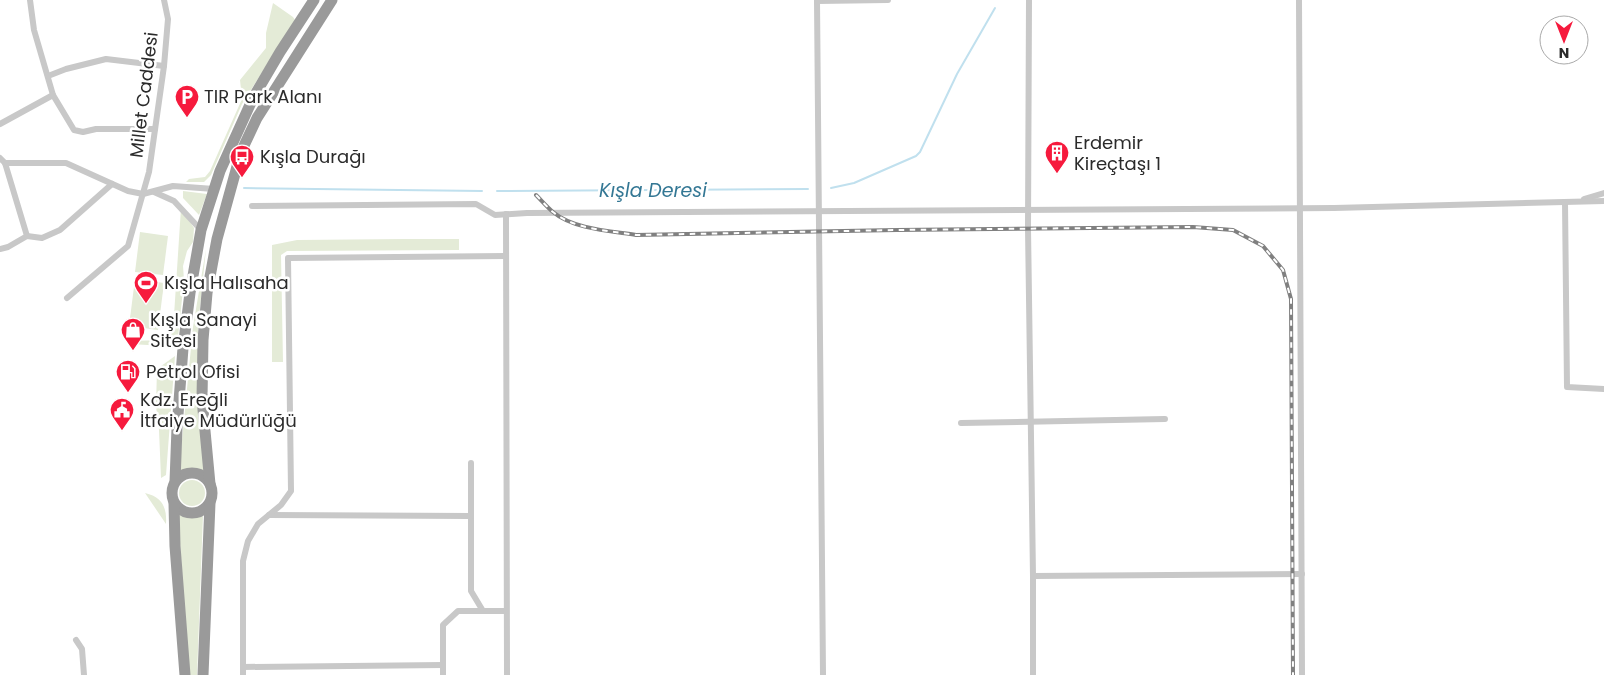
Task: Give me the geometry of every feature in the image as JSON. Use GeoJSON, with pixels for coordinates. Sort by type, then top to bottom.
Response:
{"type":"FeatureCollection","features":[{"type":"Feature","properties":{"kind":"highway"},"geometry":{"type":"LineString","coordinates":[[185,675],[172,492],[175,482],[183,348],[201,230],[220,171],[253,98],[314,0]]}},
{"type":"Feature","properties":{"kind":"highway"},"geometry":{"type":"LineString","coordinates":[[174,503],[183,512],[202,512],[213,496],[210,484],[202,399],[203,340],[207,293],[217,239],[241,152],[257,118],[332,0]]}},
{"type":"Feature","properties":{"kind":"highway"},"geometry":{"type":"LineString","coordinates":[[175,482],[186,474],[193,473],[206,478],[210,484]]}},
{"type":"Feature","properties":{"kind":"highway"},"geometry":{"type":"LineString","coordinates":[[203,675],[210,503]]}},
{"type":"Feature","properties":{"kind":"street"},"geometry":{"type":"LineString","coordinates":[[30,0],[34,30],[53,95],[74,130],[83,132],[96,129],[155,129]]}},
{"type":"Feature","properties":{"kind":"street","name":"Millet Caddesi"},"geometry":{"type":"LineString","coordinates":[[67,298],[128,246],[149,172],[164,66],[168,19],[164,0]]}},
{"type":"Feature","properties":{"kind":"street"},"geometry":{"type":"LineString","coordinates":[[823,675],[817,0],[888,0]]}},
{"type":"Feature","properties":{"kind":"street"},"geometry":{"type":"LineString","coordinates":[[1029,0],[1033,675]]}},
{"type":"Feature","properties":{"kind":"street"},"geometry":{"type":"LineString","coordinates":[[1298,0],[1302,675]]}},
{"type":"Feature","properties":{"kind":"street"},"geometry":{"type":"LineString","coordinates":[[48,76],[66,69],[106,59],[164,66]]}},
{"type":"Feature","properties":{"kind":"street"},"geometry":{"type":"LineString","coordinates":[[0,124],[53,95]]}},
{"type":"Feature","properties":{"kind":"street"},"geometry":{"type":"LineString","coordinates":[[27,236],[2,161],[66,163],[128,191],[143,194],[173,186],[214,189]]}},
{"type":"Feature","properties":{"kind":"street"},"geometry":{"type":"LineString","coordinates":[[0,249],[8,247],[27,236],[42,238],[60,230],[112,184]]}},
{"type":"Feature","properties":{"kind":"street"},"geometry":{"type":"LineString","coordinates":[[154,192],[174,201],[201,230]]}},
{"type":"Feature","properties":{"kind":"street"},"geometry":{"type":"LineString","coordinates":[[1577,201],[1604,193]]}},
{"type":"Feature","properties":{"kind":"street"},"geometry":{"type":"LineString","coordinates":[[252,206],[476,204],[495,215],[1299,208],[1604,201]]}},
{"type":"Feature","properties":{"kind":"street"},"geometry":{"type":"LineString","coordinates":[[1566,202],[1567,387],[1604,389]]}},
{"type":"Feature","properties":{"kind":"street"},"geometry":{"type":"LineString","coordinates":[[506,214],[507,675]]}},
{"type":"Feature","properties":{"kind":"street"},"geometry":{"type":"LineString","coordinates":[[243,675],[243,561],[248,540],[258,524],[281,505],[291,490],[288,258],[506,256]]}},
{"type":"Feature","properties":{"kind":"street"},"geometry":{"type":"LineString","coordinates":[[961,423],[1165,419]]}},
{"type":"Feature","properties":{"kind":"street"},"geometry":{"type":"LineString","coordinates":[[471,462],[471,591],[483,611]]}},
{"type":"Feature","properties":{"kind":"street"},"geometry":{"type":"LineString","coordinates":[[268,515],[470,516]]}},
{"type":"Feature","properties":{"kind":"street"},"geometry":{"type":"LineString","coordinates":[[1033,576],[1302,574]]}},
{"type":"Feature","properties":{"kind":"street"},"geometry":{"type":"LineString","coordinates":[[443,675],[443,625],[458,611],[506,611]]}},
{"type":"Feature","properties":{"kind":"street"},"geometry":{"type":"LineString","coordinates":[[76,640],[82,649],[84,675]]}},
{"type":"Feature","properties":{"kind":"street"},"geometry":{"type":"LineString","coordinates":[[243,667],[443,665]]}},
{"type":"Feature","properties":{"kind":"green space"},"geometry":{"type":"Polygon","coordinates":[[[273,3],[295,20],[242,104],[211,175],[204,182],[186,182],[189,179],[205,177],[210,171],[242,99],[240,80],[266,48],[266,33],[273,3]]]}},
{"type":"Feature","properties":{"kind":"green space"},"geometry":{"type":"Polygon","coordinates":[[[183,191],[207,194],[199,215],[183,198],[183,191]]]}},
{"type":"Feature","properties":{"kind":"green space"},"geometry":{"type":"Polygon","coordinates":[[[181,208],[194,228],[193,242],[187,251],[183,266],[184,280],[178,337],[175,344],[165,346],[130,344],[128,341],[168,340],[173,331],[181,208]]]}},
{"type":"Feature","properties":{"kind":"green space","name":"Kışla Halısaha"},"geometry":{"type":"Polygon","coordinates":[[[140,232],[168,236],[163,275],[135,272],[140,232]]]}},
{"type":"Feature","properties":{"kind":"green space"},"geometry":{"type":"Polygon","coordinates":[[[459,239],[459,250],[287,251],[281,255],[283,362],[272,362],[272,245],[297,240],[459,239]]]}},
{"type":"Feature","properties":{"kind":"green space"},"geometry":{"type":"Polygon","coordinates":[[[206,249],[198,327],[204,471],[188,469],[179,471],[193,327],[206,249]]]}},
{"type":"Feature","properties":{"kind":"green space","name":"Kışla Halısaha"},"geometry":{"type":"Polygon","coordinates":[[[135,279],[164,283],[158,330],[129,326],[135,279]]]}},
{"type":"Feature","properties":{"kind":"green space"},"geometry":{"type":"Polygon","coordinates":[[[175,356],[166,475],[161,478],[156,406],[157,369],[175,356]]]}},
{"type":"Feature","properties":{"kind":"green space"},"geometry":{"type":"Polygon","coordinates":[[[192,480],[201,484],[205,493],[201,502],[192,506],[183,502],[179,493],[183,484],[192,480]]]}},
{"type":"Feature","properties":{"kind":"green space"},"geometry":{"type":"Polygon","coordinates":[[[145,493],[156,497],[162,504],[166,513],[166,524],[145,493]]]}},
{"type":"Feature","properties":{"kind":"green space"},"geometry":{"type":"Polygon","coordinates":[[[178,514],[191,518],[203,515],[197,675],[189,675],[178,514]]]}},
{"type":"Feature","properties":{"kind":"waterway","name":"Kışla Deresi"},"geometry":{"type":"LineString","coordinates":[[831,188],[854,183],[916,156],[920,152],[957,74],[995,8]]}},
{"type":"Feature","properties":{"kind":"waterway","name":"Kışla Deresi"},"geometry":{"type":"LineString","coordinates":[[244,188],[482,191]]}},
{"type":"Feature","properties":{"kind":"waterway","name":"Kışla Deresi"},"geometry":{"type":"LineString","coordinates":[[497,191],[808,189]]}},
{"type":"Feature","properties":{"kind":"railway"},"geometry":{"type":"LineString","coordinates":[[536,195],[561,218],[581,226],[636,235],[1193,227],[1233,230],[1263,246],[1283,270],[1291,299],[1293,675]]}},
{"type":"Feature","properties":{"kind":"place","name":"TIR Park Alanı"},"geometry":{"type":"Point","coordinates":[187,118]}},
{"type":"Feature","properties":{"kind":"place","name":"Erdemir Kireçtaşı 1"},"geometry":{"type":"Point","coordinates":[1057,174]}},
{"type":"Feature","properties":{"kind":"place","name":"Kışla Durağı"},"geometry":{"type":"Point","coordinates":[242,178]}},
{"type":"Feature","properties":{"kind":"place","name":"Kışla Halısaha"},"geometry":{"type":"Point","coordinates":[146,304]}},
{"type":"Feature","properties":{"kind":"place","name":"Kışla Sanayi Sitesi"},"geometry":{"type":"Point","coordinates":[133,351]}},
{"type":"Feature","properties":{"kind":"place","name":"Petrol Ofisi"},"geometry":{"type":"Point","coordinates":[128,393]}},
{"type":"Feature","properties":{"kind":"place","name":"Kdz. Ereğli İtfaiye Müdürlüğü"},"geometry":{"type":"Point","coordinates":[122,431]}}]}
